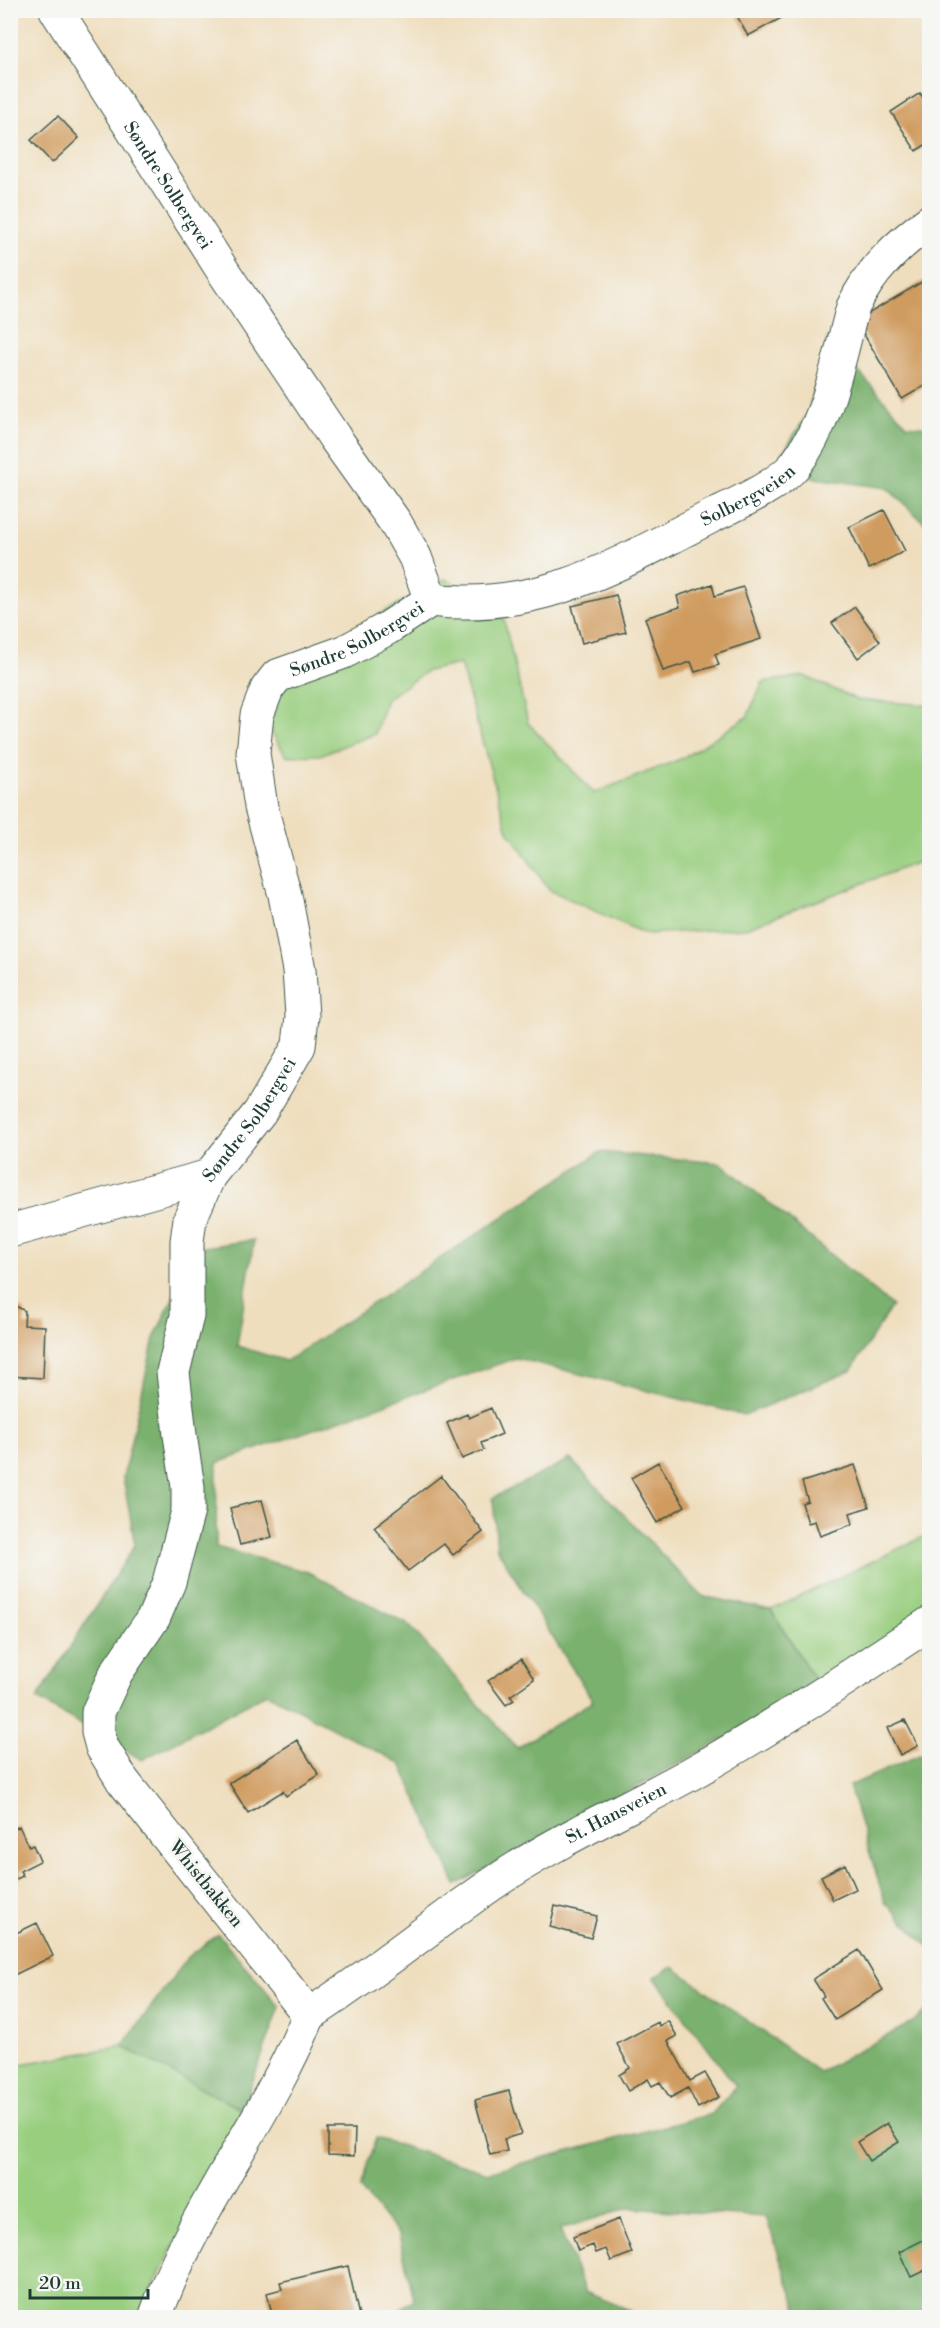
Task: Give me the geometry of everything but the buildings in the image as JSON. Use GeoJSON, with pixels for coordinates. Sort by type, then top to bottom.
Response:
{"type":"FeatureCollection","features":[{"type":"Feature","properties":{"kind":"street","name":"Søndre Solbergvei"},"geometry":{"type":"LineString","coordinates":[[56,10],[223,272],[335,438],[395,522],[415,557],[431,600],[388,628],[344,652],[277,676],[267,689],[258,715],[253,753],[261,807],[285,895],[299,970],[302,1016],[299,1046],[260,1112],[209,1176],[190,1219],[187,1241],[187,1316],[173,1372],[180,1435]]}},
{"type":"Feature","properties":{"kind":"street","name":"Solbergveien"},"geometry":{"type":"LineString","coordinates":[[431,600],[508,600],[573,585],[727,509],[762,490],[792,468],[822,418],[853,308],[861,290],[886,256],[930,221]]}},
{"type":"Feature","properties":{"kind":"street"},"geometry":{"type":"LineString","coordinates":[[10,1231],[209,1176]]}},
{"type":"Feature","properties":{"kind":"street","name":"Whistbakken"},"geometry":{"type":"LineString","coordinates":[[180,1435],[188,1487],[188,1512],[182,1538],[169,1582],[154,1617],[116,1673],[98,1712],[98,1732],[102,1747],[123,1781],[309,2015]]}},
{"type":"Feature","properties":{"kind":"street","name":"St. Hansveien"},"geometry":{"type":"LineString","coordinates":[[309,2015],[339,1996],[498,1880],[572,1836],[692,1773],[810,1703],[930,1623]]}},
{"type":"Feature","properties":{"kind":"street"},"geometry":{"type":"LineString","coordinates":[[155,2318],[163,2293],[194,2232],[262,2110],[309,2015]]}},
{"type":"Feature","properties":{"kind":"green space"},"geometry":{"type":"Polygon","coordinates":[[[828,338],[907,425],[929,427],[929,527],[887,488],[771,472],[808,413],[828,338]]]}},
{"type":"Feature","properties":{"kind":"green space"},"geometry":{"type":"Polygon","coordinates":[[[445,579],[470,591],[504,620],[528,723],[594,793],[683,758],[747,717],[763,682],[804,676],[858,700],[929,705],[929,856],[746,928],[645,934],[549,890],[508,831],[460,664],[427,671],[386,699],[375,734],[320,755],[286,756],[268,726],[291,662],[445,579]]]}},
{"type":"Feature","properties":{"kind":"green space"},"geometry":{"type":"Polygon","coordinates":[[[600,1152],[721,1163],[892,1306],[851,1371],[744,1415],[516,1358],[217,1463],[216,1547],[308,1572],[409,1625],[517,1748],[593,1701],[497,1549],[493,1498],[570,1459],[702,1596],[771,1610],[819,1687],[456,1885],[401,1764],[267,1693],[142,1760],[37,1699],[135,1545],[123,1477],[154,1338],[197,1248],[254,1240],[237,1346],[286,1361],[600,1152]]]}},
{"type":"Feature","properties":{"kind":"green space"},"geometry":{"type":"Polygon","coordinates":[[[929,1534],[929,1615],[819,1687],[771,1610],[929,1534]]]}},
{"type":"Feature","properties":{"kind":"green space"},"geometry":{"type":"Polygon","coordinates":[[[929,1751],[929,1947],[885,1902],[849,1786],[929,1751]]]}},
{"type":"Feature","properties":{"kind":"green space"},"geometry":{"type":"Polygon","coordinates":[[[218,1934],[280,2007],[242,2110],[122,2046],[187,1958],[218,1934]]]}},
{"type":"Feature","properties":{"kind":"green space"},"geometry":{"type":"Polygon","coordinates":[[[673,1967],[819,2072],[913,2022],[929,2008],[929,2317],[800,2317],[766,2217],[629,2208],[560,2229],[585,2292],[630,2310],[634,2317],[389,2317],[414,2299],[399,2235],[360,2188],[376,2138],[488,2172],[712,2114],[736,2086],[654,1977],[673,1967]]]}},
{"type":"Feature","properties":{"kind":"green space"},"geometry":{"type":"Polygon","coordinates":[[[122,2046],[242,2110],[146,2301],[145,2317],[11,2318],[11,2066],[122,2046]]]}}]}
